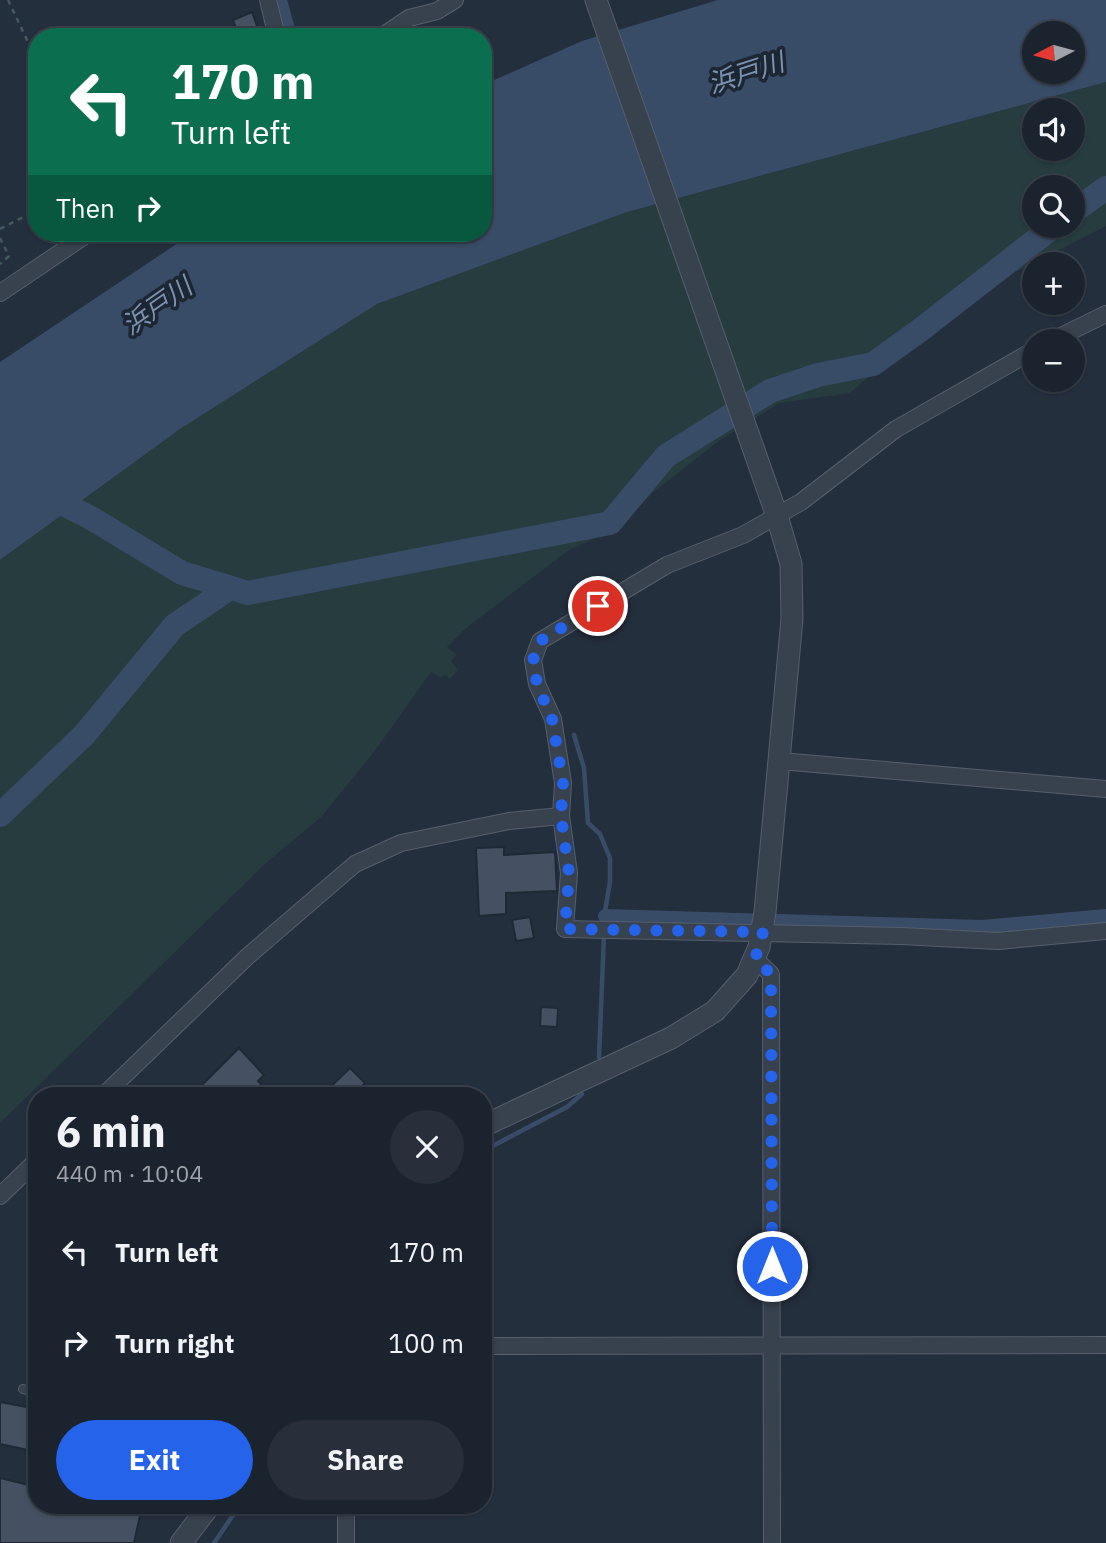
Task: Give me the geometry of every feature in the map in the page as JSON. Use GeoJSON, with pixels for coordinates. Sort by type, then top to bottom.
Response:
{"type":"FeatureCollection","features":[{"type":"Feature","properties":{"kind":"street"},"geometry":{"type":"LineString","coordinates":[[268,0],[275,28]]}},
{"type":"Feature","properties":{"kind":"street"},"geometry":{"type":"LineString","coordinates":[[394,28],[409,18],[437,11],[455,0]]}},
{"type":"Feature","properties":{"kind":"street"},"geometry":{"type":"LineString","coordinates":[[492,1122],[671,1038],[702,1021],[737,989],[755,959],[764,922],[780,761],[792,619],[791,564],[777,516],[596,0]]}},
{"type":"Feature","properties":{"kind":"street"},"geometry":{"type":"LineString","coordinates":[[0,293],[76,242]]}},
{"type":"Feature","properties":{"kind":"street"},"geometry":{"type":"LineString","coordinates":[[1075,329],[1106,314]]}},
{"type":"Feature","properties":{"kind":"street"},"geometry":{"type":"LineString","coordinates":[[1022,357],[896,429],[802,502],[743,535],[667,565],[540,641],[533,660],[537,684],[552,719],[563,783],[561,816],[569,873],[565,929],[764,922],[901,936],[998,941],[1106,931]]}},
{"type":"Feature","properties":{"kind":"street"},"geometry":{"type":"LineString","coordinates":[[780,761],[1106,789]]}},
{"type":"Feature","properties":{"kind":"street"},"geometry":{"type":"LineString","coordinates":[[112,1087],[248,956],[355,864],[401,843],[509,821],[561,816]]}},
{"type":"Feature","properties":{"kind":"street"},"geometry":{"type":"LineString","coordinates":[[755,959],[771,974],[772,1543]]}},
{"type":"Feature","properties":{"kind":"street"},"geometry":{"type":"LineString","coordinates":[[0,1196],[28,1169]]}},
{"type":"Feature","properties":{"kind":"street"},"geometry":{"type":"LineString","coordinates":[[492,1346],[1106,1345]]}},
{"type":"Feature","properties":{"kind":"street"},"geometry":{"type":"LineString","coordinates":[[181,1543],[203,1514]]}},
{"type":"Feature","properties":{"kind":"street"},"geometry":{"type":"LineString","coordinates":[[346,1514],[346,1543]]}},
{"type":"Feature","properties":{"kind":"lane"},"geometry":{"type":"LineString","coordinates":[[23,1389],[28,1390]]}},
{"type":"Feature","properties":{"kind":"path"},"geometry":{"type":"LineString","coordinates":[[8,0],[28,42]]}},
{"type":"Feature","properties":{"kind":"path"},"geometry":{"type":"LineString","coordinates":[[0,229],[28,215]]}},
{"type":"Feature","properties":{"kind":"path"},"geometry":{"type":"LineString","coordinates":[[0,238],[9,256],[0,264]]}},
{"type":"Feature","properties":{"kind":"green space"},"geometry":{"type":"Polygon","coordinates":[[[1106,82],[1106,226],[1085,237],[1085,175],[1022,175],[1022,238],[1082,238],[1055,252],[1022,252],[1022,269],[998,281],[886,362],[850,393],[779,403],[720,440],[655,491],[615,529],[569,550],[466,628],[447,647],[457,655],[451,661],[458,670],[450,679],[446,675],[441,677],[431,672],[374,752],[321,817],[266,863],[37,1087],[28,1087],[28,1096],[0,1123],[0,560],[180,429],[377,304],[627,212],[1022,105],[1022,161],[1085,161],[1085,98],[1047,98],[1106,82]]]}},
{"type":"Feature","properties":{"kind":"water","name":"浜戸川"},"geometry":{"type":"Polygon","coordinates":[[[718,0],[1106,0],[1106,82],[1047,98],[1022,98],[1022,105],[627,212],[377,304],[180,429],[0,560],[0,362],[180,242],[492,242],[492,81],[582,41],[718,0]]]}},
{"type":"Feature","properties":{"kind":"building"},"geometry":{"type":"Polygon","coordinates":[[[252,12],[258,28],[236,28],[233,20],[252,12]]]}},
{"type":"Feature","properties":{"kind":"building"},"geometry":{"type":"Polygon","coordinates":[[[504,847],[504,855],[555,852],[557,891],[506,893],[506,914],[479,916],[476,848],[504,847]]]}},
{"type":"Feature","properties":{"kind":"building"},"geometry":{"type":"Polygon","coordinates":[[[530,917],[534,938],[516,941],[512,920],[530,917]]]}},
{"type":"Feature","properties":{"kind":"building"},"geometry":{"type":"Polygon","coordinates":[[[541,1007],[558,1008],[557,1027],[540,1026],[541,1007]]]}},
{"type":"Feature","properties":{"kind":"building"},"geometry":{"type":"Polygon","coordinates":[[[239,1048],[264,1075],[258,1081],[264,1087],[200,1087],[239,1048]]]}},
{"type":"Feature","properties":{"kind":"building"},"geometry":{"type":"Polygon","coordinates":[[[350,1068],[365,1083],[361,1087],[330,1087],[350,1068]]]}},
{"type":"Feature","properties":{"kind":"building"},"geometry":{"type":"Polygon","coordinates":[[[0,1402],[28,1407],[28,1450],[0,1444],[0,1402]]]}},
{"type":"Feature","properties":{"kind":"building"},"geometry":{"type":"Polygon","coordinates":[[[0,1478],[28,1485],[28,1514],[140,1514],[134,1543],[0,1543],[0,1478]]]}},
{"type":"Feature","properties":{"kind":"waterway"},"geometry":{"type":"LineString","coordinates":[[280,0],[288,28]]}},
{"type":"Feature","properties":{"kind":"waterway"},"geometry":{"type":"LineString","coordinates":[[1085,203],[1106,188]]}},
{"type":"Feature","properties":{"kind":"waterway"},"geometry":{"type":"LineString","coordinates":[[0,472],[91,518],[182,573],[248,593],[610,523],[666,456],[770,391],[818,375],[873,364],[1039,238]]}},
{"type":"Feature","properties":{"kind":"waterway"},"geometry":{"type":"LineString","coordinates":[[0,815],[84,735],[175,625],[230,588]]}},
{"type":"Feature","properties":{"kind":"waterway"},"geometry":{"type":"LineString","coordinates":[[574,735],[584,768],[588,823],[600,834],[610,858],[599,1057]]}},
{"type":"Feature","properties":{"kind":"waterway"},"geometry":{"type":"LineString","coordinates":[[605,916],[982,927],[1106,916]]}},
{"type":"Feature","properties":{"kind":"waterway"},"geometry":{"type":"LineString","coordinates":[[492,1146],[567,1107],[582,1094]]}},
{"type":"Feature","properties":{"kind":"waterway"},"geometry":{"type":"LineString","coordinates":[[214,1543],[234,1514]]}},
{"type":"Feature","properties":{"kind":"route"},"geometry":{"type":"LineString","coordinates":[[598,606],[540,641],[533,660],[537,684],[552,719],[563,783],[561,816],[569,873],[565,929],[763,932],[755,959],[771,974],[772,1266]]}}]}
